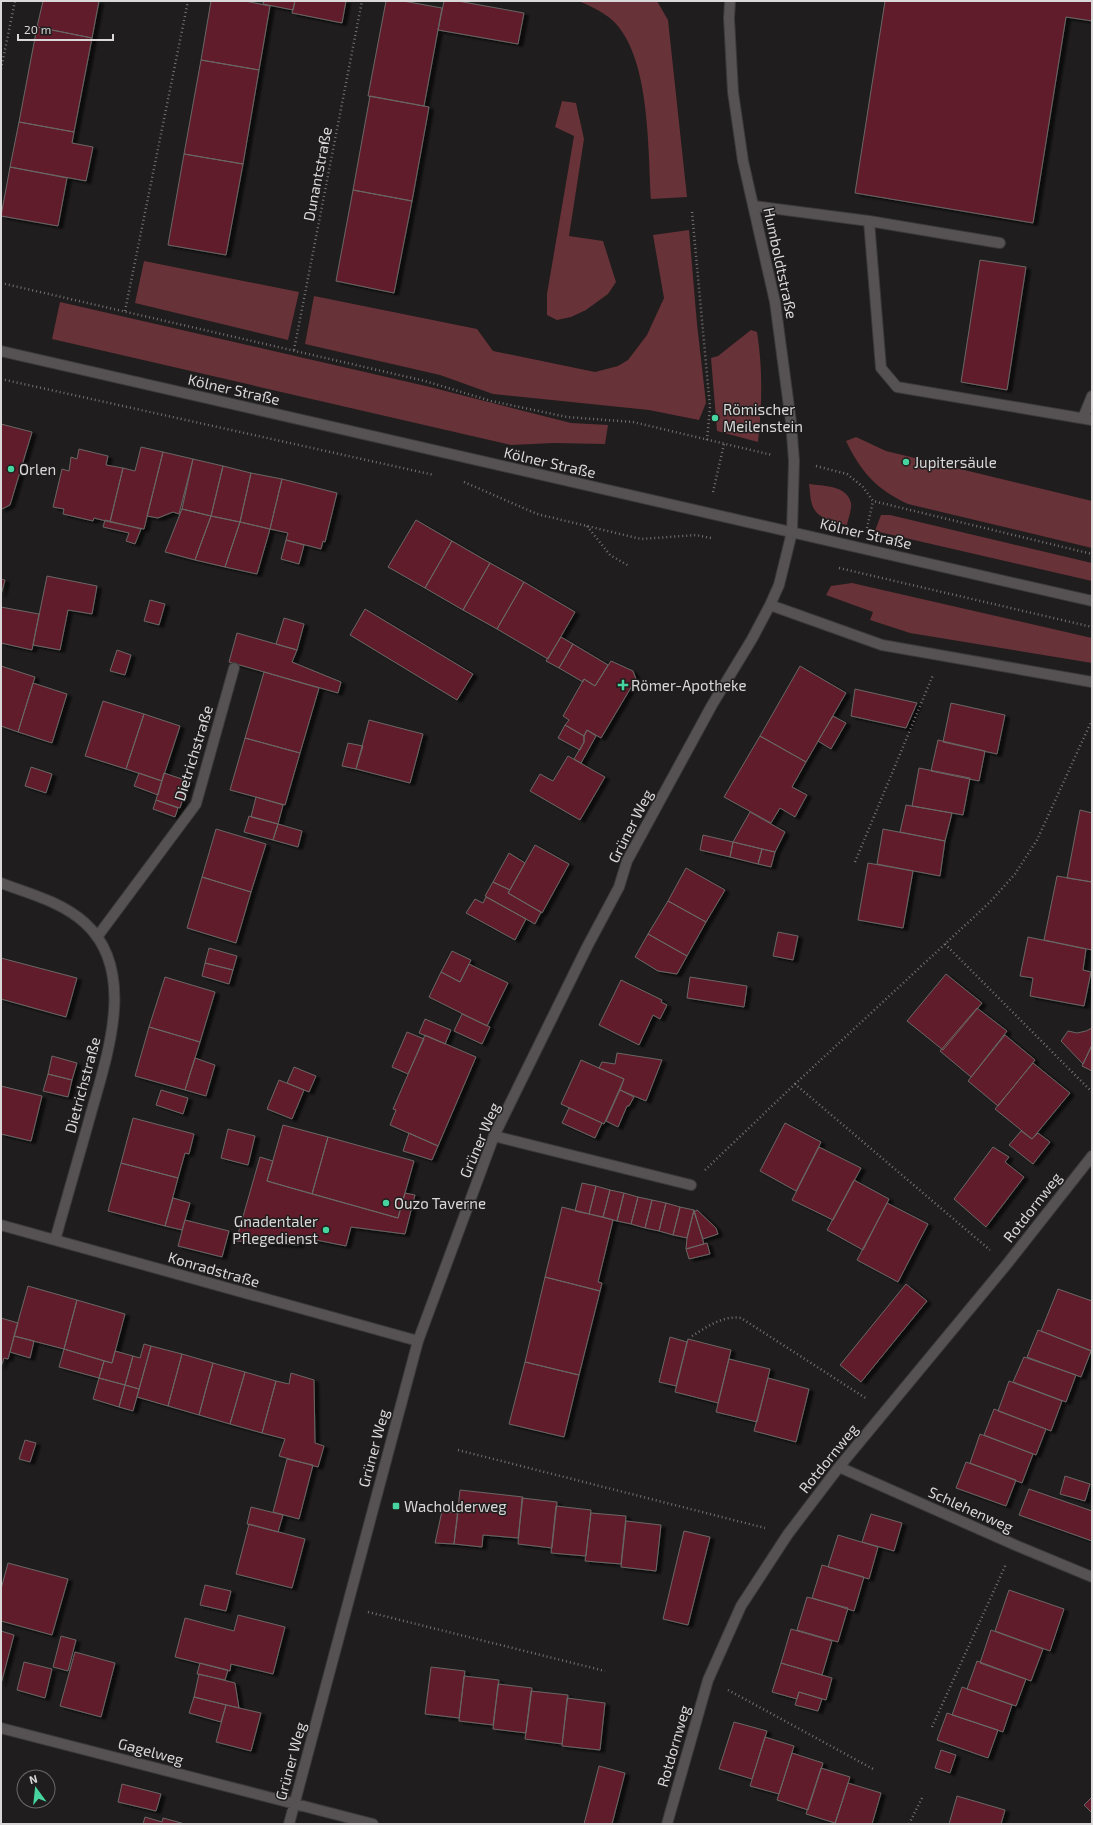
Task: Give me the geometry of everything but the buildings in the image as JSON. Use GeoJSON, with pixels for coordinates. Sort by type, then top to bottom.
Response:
{"type":"FeatureCollection","features":[{"type":"Feature","properties":{"kind":"street","name":"Humboldtstraße"},"geometry":{"type":"LineString","coordinates":[[730,1],[729,18],[733,92],[743,161],[775,302],[791,422],[794,460],[792,532]]}},
{"type":"Feature","properties":{"kind":"street"},"geometry":{"type":"LineString","coordinates":[[754,206],[869,221],[1000,242]]}},
{"type":"Feature","properties":{"kind":"street"},"geometry":{"type":"LineString","coordinates":[[869,221],[881,368],[896,388],[1088,419],[1092,396]]}},
{"type":"Feature","properties":{"kind":"street","name":"Kölner Straße"},"geometry":{"type":"LineString","coordinates":[[1,351],[1092,601]]}},
{"type":"Feature","properties":{"kind":"street","name":"Grüner Weg"},"geometry":{"type":"LineString","coordinates":[[289,1824],[418,1341],[494,1136],[587,947],[619,887],[630,855],[712,705],[770,605],[779,585],[792,532]]}},
{"type":"Feature","properties":{"kind":"street"},"geometry":{"type":"LineString","coordinates":[[770,605],[882,645],[1092,682]]}},
{"type":"Feature","properties":{"kind":"street","name":"Dietrichstraße"},"geometry":{"type":"LineString","coordinates":[[97,937],[196,804],[234,668]]}},
{"type":"Feature","properties":{"kind":"street","name":"Dietrichstraße"},"geometry":{"type":"LineString","coordinates":[[1,883],[58,904],[73,913],[86,924],[97,937],[108,957],[112,976],[114,1000],[110,1044],[55,1240]]}},
{"type":"Feature","properties":{"kind":"street"},"geometry":{"type":"LineString","coordinates":[[494,1136],[691,1185]]}},
{"type":"Feature","properties":{"kind":"street","name":"Rotdornweg"},"geometry":{"type":"LineString","coordinates":[[667,1824],[708,1680],[741,1606],[788,1534],[838,1467],[886,1412],[1007,1264],[1092,1156]]}},
{"type":"Feature","properties":{"kind":"street","name":"Konradstraße"},"geometry":{"type":"LineString","coordinates":[[1,1225],[418,1341]]}},
{"type":"Feature","properties":{"kind":"street","name":"Schlehenweg"},"geometry":{"type":"LineString","coordinates":[[838,1467],[1015,1545],[1092,1577]]}},
{"type":"Feature","properties":{"kind":"street","name":"Gagelweg"},"geometry":{"type":"LineString","coordinates":[[1,1728],[294,1804]]}},
{"type":"Feature","properties":{"kind":"street"},"geometry":{"type":"LineString","coordinates":[[294,1804],[373,1824]]}},
{"type":"Feature","properties":{"kind":"path"},"geometry":{"type":"LineString","coordinates":[[1,69],[15,1]]}},
{"type":"Feature","properties":{"kind":"path"},"geometry":{"type":"LineString","coordinates":[[125,311],[188,1]]}},
{"type":"Feature","properties":{"kind":"path","name":"Dunantstraße"},"geometry":{"type":"LineString","coordinates":[[294,350],[362,1]]}},
{"type":"Feature","properties":{"kind":"path"},"geometry":{"type":"LineString","coordinates":[[692,212],[710,407],[707,440]]}},
{"type":"Feature","properties":{"kind":"path"},"geometry":{"type":"LineString","coordinates":[[1,283],[425,381],[491,401],[567,417],[633,422],[794,460],[847,474],[863,487],[873,501],[1092,554]]}},
{"type":"Feature","properties":{"kind":"path"},"geometry":{"type":"LineString","coordinates":[[1,379],[435,475]]}},
{"type":"Feature","properties":{"kind":"path"},"geometry":{"type":"LineString","coordinates":[[458,480],[466,482],[537,514],[587,526],[641,538],[696,535],[718,540]]}},
{"type":"Feature","properties":{"kind":"path"},"geometry":{"type":"LineString","coordinates":[[587,526],[610,555],[629,566]]}},
{"type":"Feature","properties":{"kind":"path"},"geometry":{"type":"LineString","coordinates":[[836,567],[1092,626]]}},
{"type":"Feature","properties":{"kind":"path"},"geometry":{"type":"LineString","coordinates":[[856,862],[941,656]]}},
{"type":"Feature","properties":{"kind":"path"},"geometry":{"type":"LineString","coordinates":[[691,1185],[795,1084],[990,902],[1015,874],[1038,840],[1092,720]]}},
{"type":"Feature","properties":{"kind":"path"},"geometry":{"type":"LineString","coordinates":[[945,944],[1092,1092]]}},
{"type":"Feature","properties":{"kind":"path"},"geometry":{"type":"LineString","coordinates":[[795,1084],[1007,1264]]}},
{"type":"Feature","properties":{"kind":"path"},"geometry":{"type":"LineString","coordinates":[[692,1336],[708,1326],[726,1318],[741,1318],[886,1412]]}},
{"type":"Feature","properties":{"kind":"path"},"geometry":{"type":"LineString","coordinates":[[458,1450],[788,1534]]}},
{"type":"Feature","properties":{"kind":"path"},"geometry":{"type":"LineString","coordinates":[[932,1727],[1015,1545]]}},
{"type":"Feature","properties":{"kind":"path"},"geometry":{"type":"LineString","coordinates":[[346,1607],[605,1671]]}},
{"type":"Feature","properties":{"kind":"path"},"geometry":{"type":"LineString","coordinates":[[708,1680],[873,1769]]}},
{"type":"Feature","properties":{"kind":"path"},"geometry":{"type":"LineString","coordinates":[[909,1824],[922,1798]]}},
{"type":"Feature","properties":{"kind":"shaded area"},"geometry":{"type":"Polygon","coordinates":[[[578,1],[657,1],[668,20],[687,197],[651,199],[648,132],[636,61],[628,41],[617,25],[609,17],[578,1]]]}},
{"type":"Feature","properties":{"kind":"shaded area"},"geometry":{"type":"Polygon","coordinates":[[[562,101],[576,103],[584,139],[569,236],[603,241],[616,282],[608,294],[586,310],[571,317],[557,320],[547,315],[547,294],[574,136],[555,127],[562,101]]]}},
{"type":"Feature","properties":{"kind":"shaded area"},"geometry":{"type":"Polygon","coordinates":[[[689,230],[697,324],[706,403],[699,420],[649,410],[493,394],[440,375],[305,344],[314,296],[477,329],[493,351],[595,372],[618,366],[628,360],[647,335],[664,298],[653,235],[689,230]]]}},
{"type":"Feature","properties":{"kind":"shaded area"},"geometry":{"type":"Polygon","coordinates":[[[144,261],[299,292],[288,340],[135,303],[144,261]]]}},
{"type":"Feature","properties":{"kind":"shaded area"},"geometry":{"type":"Polygon","coordinates":[[[60,302],[430,387],[571,423],[608,425],[605,444],[554,443],[511,445],[52,339],[60,302]]]}},
{"type":"Feature","properties":{"kind":"shaded area"},"geometry":{"type":"Polygon","coordinates":[[[751,330],[757,332],[761,373],[761,401],[758,442],[717,431],[711,358],[718,356],[751,330]]]}},
{"type":"Feature","properties":{"kind":"shaded area"},"geometry":{"type":"Polygon","coordinates":[[[856,437],[886,451],[1092,501],[1092,548],[908,504],[878,486],[864,471],[846,441],[856,437]]]}},
{"type":"Feature","properties":{"kind":"shaded area"},"geometry":{"type":"Polygon","coordinates":[[[809,484],[834,488],[845,493],[849,497],[851,505],[847,525],[827,519],[815,511],[811,501],[809,484]]]}},
{"type":"Feature","properties":{"kind":"shaded area"},"geometry":{"type":"Polygon","coordinates":[[[881,515],[890,515],[1092,563],[1092,581],[875,531],[881,515]]]}},
{"type":"Feature","properties":{"kind":"shaded area"},"geometry":{"type":"Polygon","coordinates":[[[852,583],[1092,638],[1092,663],[910,633],[870,620],[873,612],[826,595],[831,586],[852,583]]]}},
{"type":"Feature","properties":{"kind":"place","name":"Römischer Meilenstein"},"geometry":{"type":"Point","coordinates":[715,418]}},
{"type":"Feature","properties":{"kind":"place","name":"Jupitersäule"},"geometry":{"type":"Point","coordinates":[906,462]}},
{"type":"Feature","properties":{"kind":"place","name":"Orlen"},"geometry":{"type":"Point","coordinates":[11,469]}},
{"type":"Feature","properties":{"kind":"place","name":"Römer-Apotheke"},"geometry":{"type":"Point","coordinates":[623,685]}},
{"type":"Feature","properties":{"kind":"place","name":"Ouzo Taverne"},"geometry":{"type":"Point","coordinates":[386,1203]}},
{"type":"Feature","properties":{"kind":"place","name":"Gnadentaler Pflegedienst"},"geometry":{"type":"Point","coordinates":[326,1230]}},
{"type":"Feature","properties":{"kind":"place","name":"Wacholderweg"},"geometry":{"type":"Point","coordinates":[396,1506]}}]}
